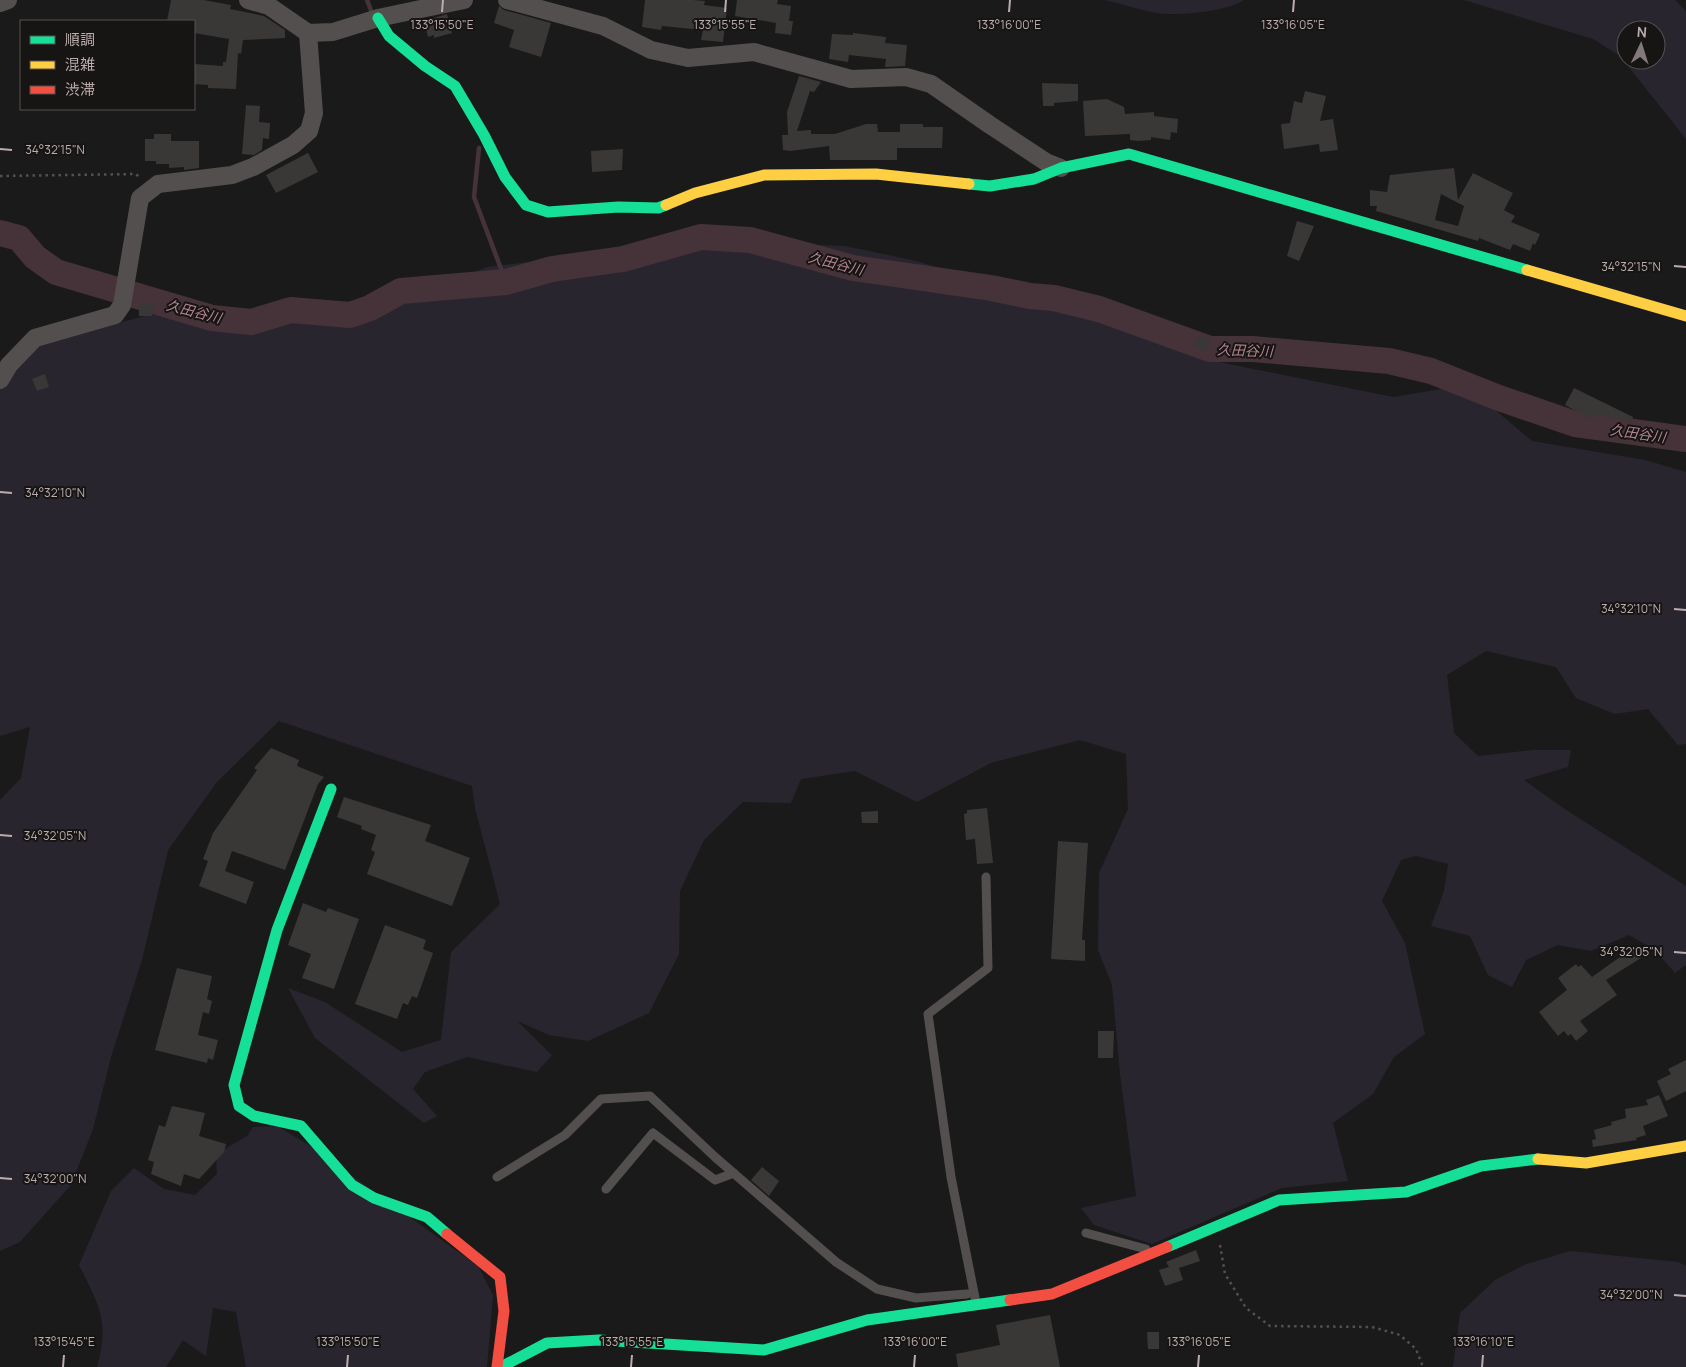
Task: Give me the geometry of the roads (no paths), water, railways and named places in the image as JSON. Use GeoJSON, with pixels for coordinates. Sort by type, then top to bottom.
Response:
{"type":"FeatureCollection","features":[{"type":"Feature","properties":{"kind":"street"},"geometry":{"type":"LineString","coordinates":[[0,3],[8,0]]}},
{"type":"Feature","properties":{"kind":"street"},"geometry":{"type":"LineString","coordinates":[[248,0],[269,3],[308,33],[333,32],[378,18],[464,0]]}},
{"type":"Feature","properties":{"kind":"street"},"geometry":{"type":"LineString","coordinates":[[507,0],[603,26],[650,50],[688,58],[754,52],[851,79],[906,78],[931,84],[1046,162],[1060,168]]}},
{"type":"Feature","properties":{"kind":"street"},"geometry":{"type":"LineString","coordinates":[[378,18],[389,36],[425,66],[455,86],[484,135],[504,177],[526,205],[548,212],[618,207],[658,208],[695,193],[764,175],[876,174],[990,186],[1034,179],[1060,168],[1129,154],[1686,316]]}},
{"type":"Feature","properties":{"kind":"street"},"geometry":{"type":"LineString","coordinates":[[0,380],[9,365],[36,338],[115,315],[122,305],[129,273],[140,198],[158,184],[232,174],[253,167],[293,146],[309,131],[314,113],[308,33]]}},
{"type":"Feature","properties":{"kind":"street"},"geometry":{"type":"LineString","coordinates":[[331,789],[277,930],[234,1085],[239,1106],[254,1116],[301,1126],[352,1185],[374,1198],[427,1217],[500,1277],[504,1312],[497,1367]]}},
{"type":"Feature","properties":{"kind":"street"},"geometry":{"type":"LineString","coordinates":[[501,1367],[547,1343],[599,1340],[764,1350],[867,1320],[975,1299],[1052,1294],[1279,1200],[1406,1192],[1481,1166],[1537,1159],[1586,1163],[1686,1146]]}},
{"type":"Feature","properties":{"kind":"lane"},"geometry":{"type":"LineString","coordinates":[[497,1177],[565,1135],[601,1099],[650,1096],[734,1174],[836,1262],[876,1289],[916,1298],[975,1299],[951,1176],[928,1014],[988,968],[986,877]]}},
{"type":"Feature","properties":{"kind":"lane"},"geometry":{"type":"LineString","coordinates":[[606,1189],[653,1134],[714,1180],[734,1174]]}},
{"type":"Feature","properties":{"kind":"lane"},"geometry":{"type":"LineString","coordinates":[[1086,1233],[1155,1252]]}},
{"type":"Feature","properties":{"kind":"waterway"},"geometry":{"type":"LineString","coordinates":[[367,0],[372,13]]}},
{"type":"Feature","properties":{"kind":"waterway"},"geometry":{"type":"LineString","coordinates":[[479,148],[474,197],[506,282]]}},
{"type":"Feature","properties":{"kind":"waterway","name":"久田谷川"},"geometry":{"type":"LineString","coordinates":[[0,233],[19,238],[35,257],[56,272],[212,318],[251,322],[291,310],[350,315],[370,308],[401,291],[506,282],[552,269],[623,259],[701,237],[750,240],[853,268],[991,288],[1030,296],[1054,298],[1099,309],[1210,349],[1253,349],[1389,361],[1431,371],[1499,398],[1575,424],[1686,439]]}}]}
